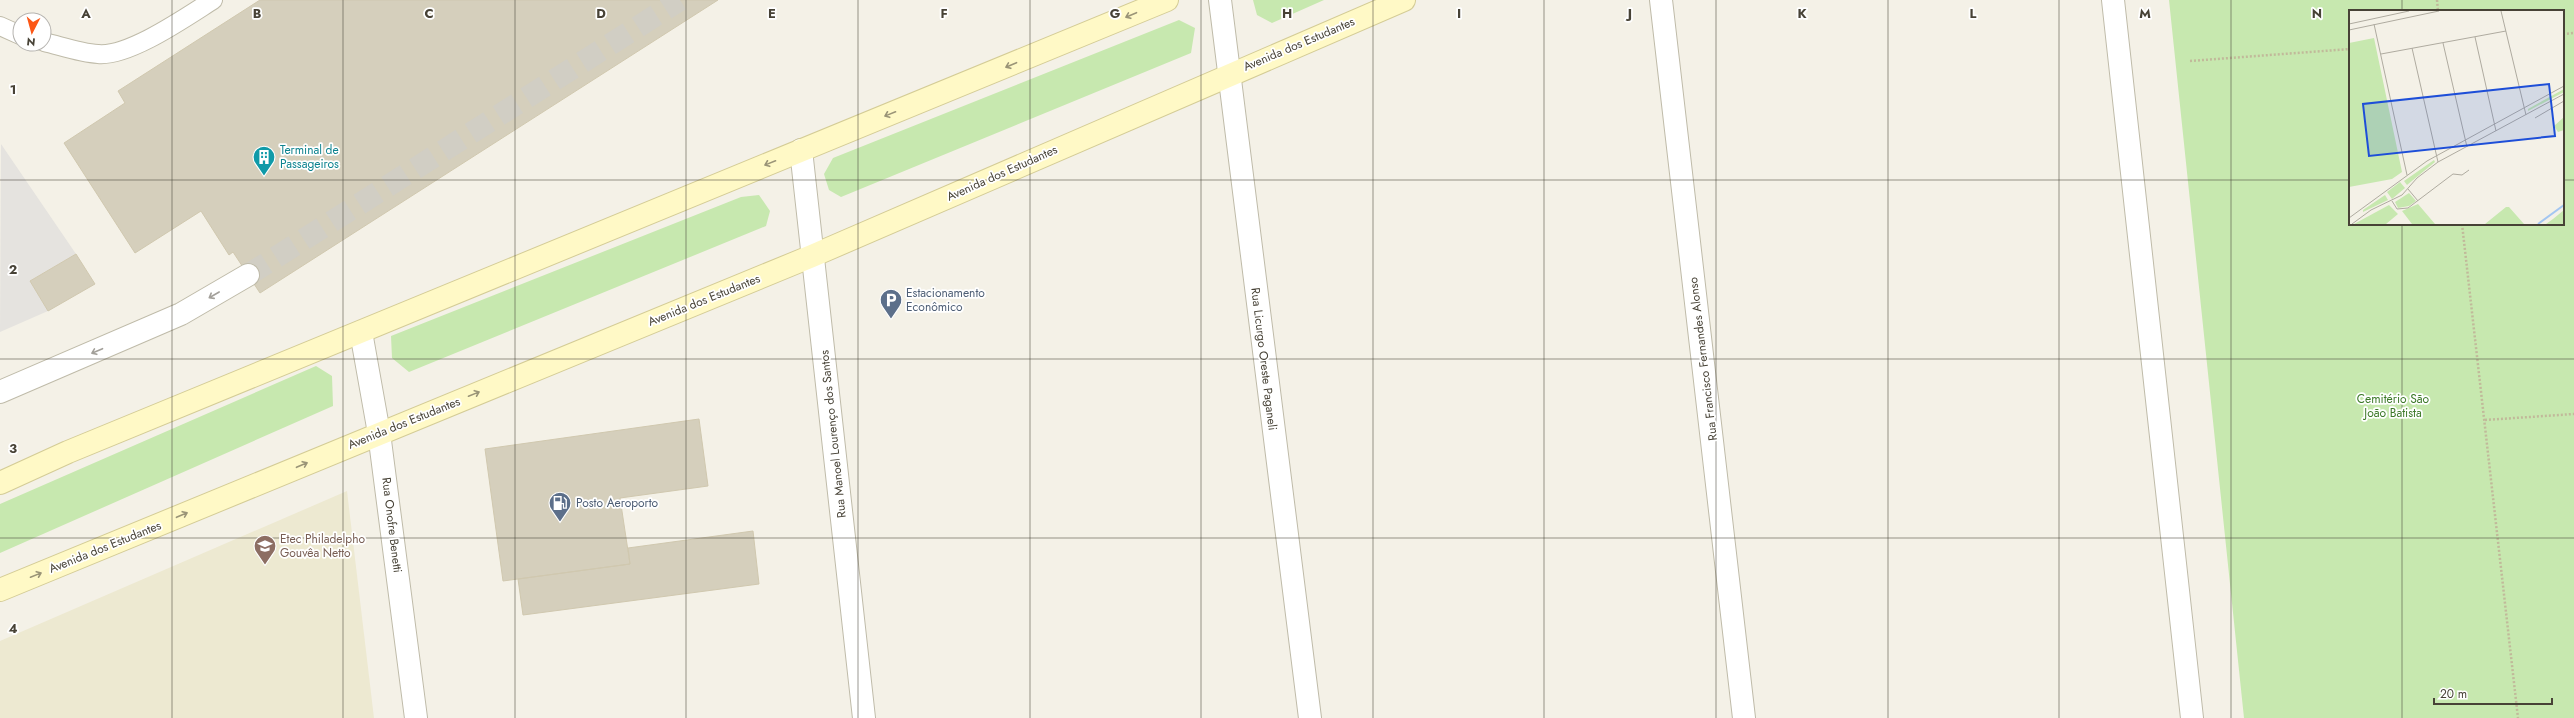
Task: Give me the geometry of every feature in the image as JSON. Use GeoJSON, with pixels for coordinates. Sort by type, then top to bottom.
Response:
{"type":"FeatureCollection","features":[{"type":"Feature","properties":{"kind":"main road"},"geometry":{"type":"LineString","coordinates":[[0,483],[83,446],[1166,0]]}},
{"type":"Feature","properties":{"kind":"main road","name":"Avenida dos Estudantes"},"geometry":{"type":"LineString","coordinates":[[0,590],[812,256],[1228,74],[1404,0]]}},
{"type":"Feature","properties":{"kind":"street","name":"Rua Licurgo Oreste Paganeli"},"geometry":{"type":"LineString","coordinates":[[1220,0],[1228,74],[1310,718]]}},
{"type":"Feature","properties":{"kind":"street","name":"Rua Francisco Fernandes Alonso"},"geometry":{"type":"LineString","coordinates":[[1661,0],[1744,718]]}},
{"type":"Feature","properties":{"kind":"street"},"geometry":{"type":"LineString","coordinates":[[2113,0],[2192,718]]}},
{"type":"Feature","properties":{"kind":"street","name":"Rua Manoel Lourenço dos Santos"},"geometry":{"type":"LineString","coordinates":[[801,150],[864,718]]}},
{"type":"Feature","properties":{"kind":"street"},"geometry":{"type":"LineString","coordinates":[[0,392],[181,314],[248,275]]}},
{"type":"Feature","properties":{"kind":"street","name":"Rua Onofre Benetti"},"geometry":{"type":"LineString","coordinates":[[361,332],[380,433],[416,718]]}},
{"type":"Feature","properties":{"kind":"lane"},"geometry":{"type":"LineString","coordinates":[[52,44],[99,55],[129,48],[161,34],[213,0]]}},
{"type":"Feature","properties":{"kind":"lane"},"geometry":{"type":"LineString","coordinates":[[0,26],[12,31]]}},
{"type":"Feature","properties":{"kind":"path"},"geometry":{"type":"LineString","coordinates":[[2437,0],[2438,10]]}},
{"type":"Feature","properties":{"kind":"path"},"geometry":{"type":"LineString","coordinates":[[2564,34],[2574,33]]}},
{"type":"Feature","properties":{"kind":"path"},"geometry":{"type":"LineString","coordinates":[[2190,61],[2349,49]]}},
{"type":"Feature","properties":{"kind":"path"},"geometry":{"type":"LineString","coordinates":[[2462,225],[2518,718]]}},
{"type":"Feature","properties":{"kind":"path"},"geometry":{"type":"LineString","coordinates":[[2485,420],[2574,414]]}},
{"type":"Feature","properties":{"kind":"shaded area"},"geometry":{"type":"Polygon","coordinates":[[[1,144],[76,254],[30,281],[48,311],[0,332],[1,144]]]}},
{"type":"Feature","properties":{"kind":"shaded area","name":"Etec Philadelpho Gouvêa Netto"},"geometry":{"type":"Polygon","coordinates":[[[347,491],[374,718],[0,718],[0,641],[347,491]]]}},
{"type":"Feature","properties":{"kind":"green space"},"geometry":{"type":"Polygon","coordinates":[[[1253,0],[1324,0],[1272,23],[1257,15],[1253,0]]]}},
{"type":"Feature","properties":{"kind":"green space","name":"Cemitério São João Batista"},"geometry":{"type":"Polygon","coordinates":[[[2169,0],[2574,0],[2574,718],[2244,718],[2169,0]]]}},
{"type":"Feature","properties":{"kind":"green space"},"geometry":{"type":"Polygon","coordinates":[[[1179,20],[1195,28],[1191,53],[841,197],[829,190],[824,174],[833,158],[1179,20]]]}},
{"type":"Feature","properties":{"kind":"green space"},"geometry":{"type":"Polygon","coordinates":[[[759,195],[770,211],[766,226],[409,372],[392,358],[391,336],[741,197],[759,195]]]}},
{"type":"Feature","properties":{"kind":"green space"},"geometry":{"type":"Polygon","coordinates":[[[316,366],[332,376],[333,406],[0,553],[0,504],[316,366]]]}},
{"type":"Feature","properties":{"kind":"building","name":"Terminal de Passageiros"},"geometry":{"type":"Polygon","coordinates":[[[260,0],[718,0],[260,293],[233,252],[229,255],[201,211],[135,253],[64,143],[125,103],[118,91],[260,0]]]}},
{"type":"Feature","properties":{"kind":"building"},"geometry":{"type":"Polygon","coordinates":[[[76,254],[95,284],[48,311],[30,281],[76,254]]]}},
{"type":"Feature","properties":{"kind":"building","name":"Posto Aeroporto"},"geometry":{"type":"Polygon","coordinates":[[[699,419],[708,486],[620,498],[630,564],[503,581],[485,449],[699,419]]]}},
{"type":"Feature","properties":{"kind":"building"},"geometry":{"type":"Polygon","coordinates":[[[753,531],[759,584],[523,615],[518,579],[630,564],[628,548],[753,531]]]}},
{"type":"Feature","properties":{"kind":"tunnel"},"geometry":{"type":"LineString","coordinates":[[248,275],[680,0]]}},
{"type":"Feature","properties":{"kind":"place","name":"Terminal de Passageiros"},"geometry":{"type":"Point","coordinates":[264,176]}},
{"type":"Feature","properties":{"kind":"place","name":"Estacionamento Econômico"},"geometry":{"type":"Point","coordinates":[891,320]}},
{"type":"Feature","properties":{"kind":"place","name":"Posto Aeroporto"},"geometry":{"type":"Point","coordinates":[560,522]}},
{"type":"Feature","properties":{"kind":"place","name":"Etec Philadelpho Gouvêa Netto"},"geometry":{"type":"Point","coordinates":[265,566]}}]}
